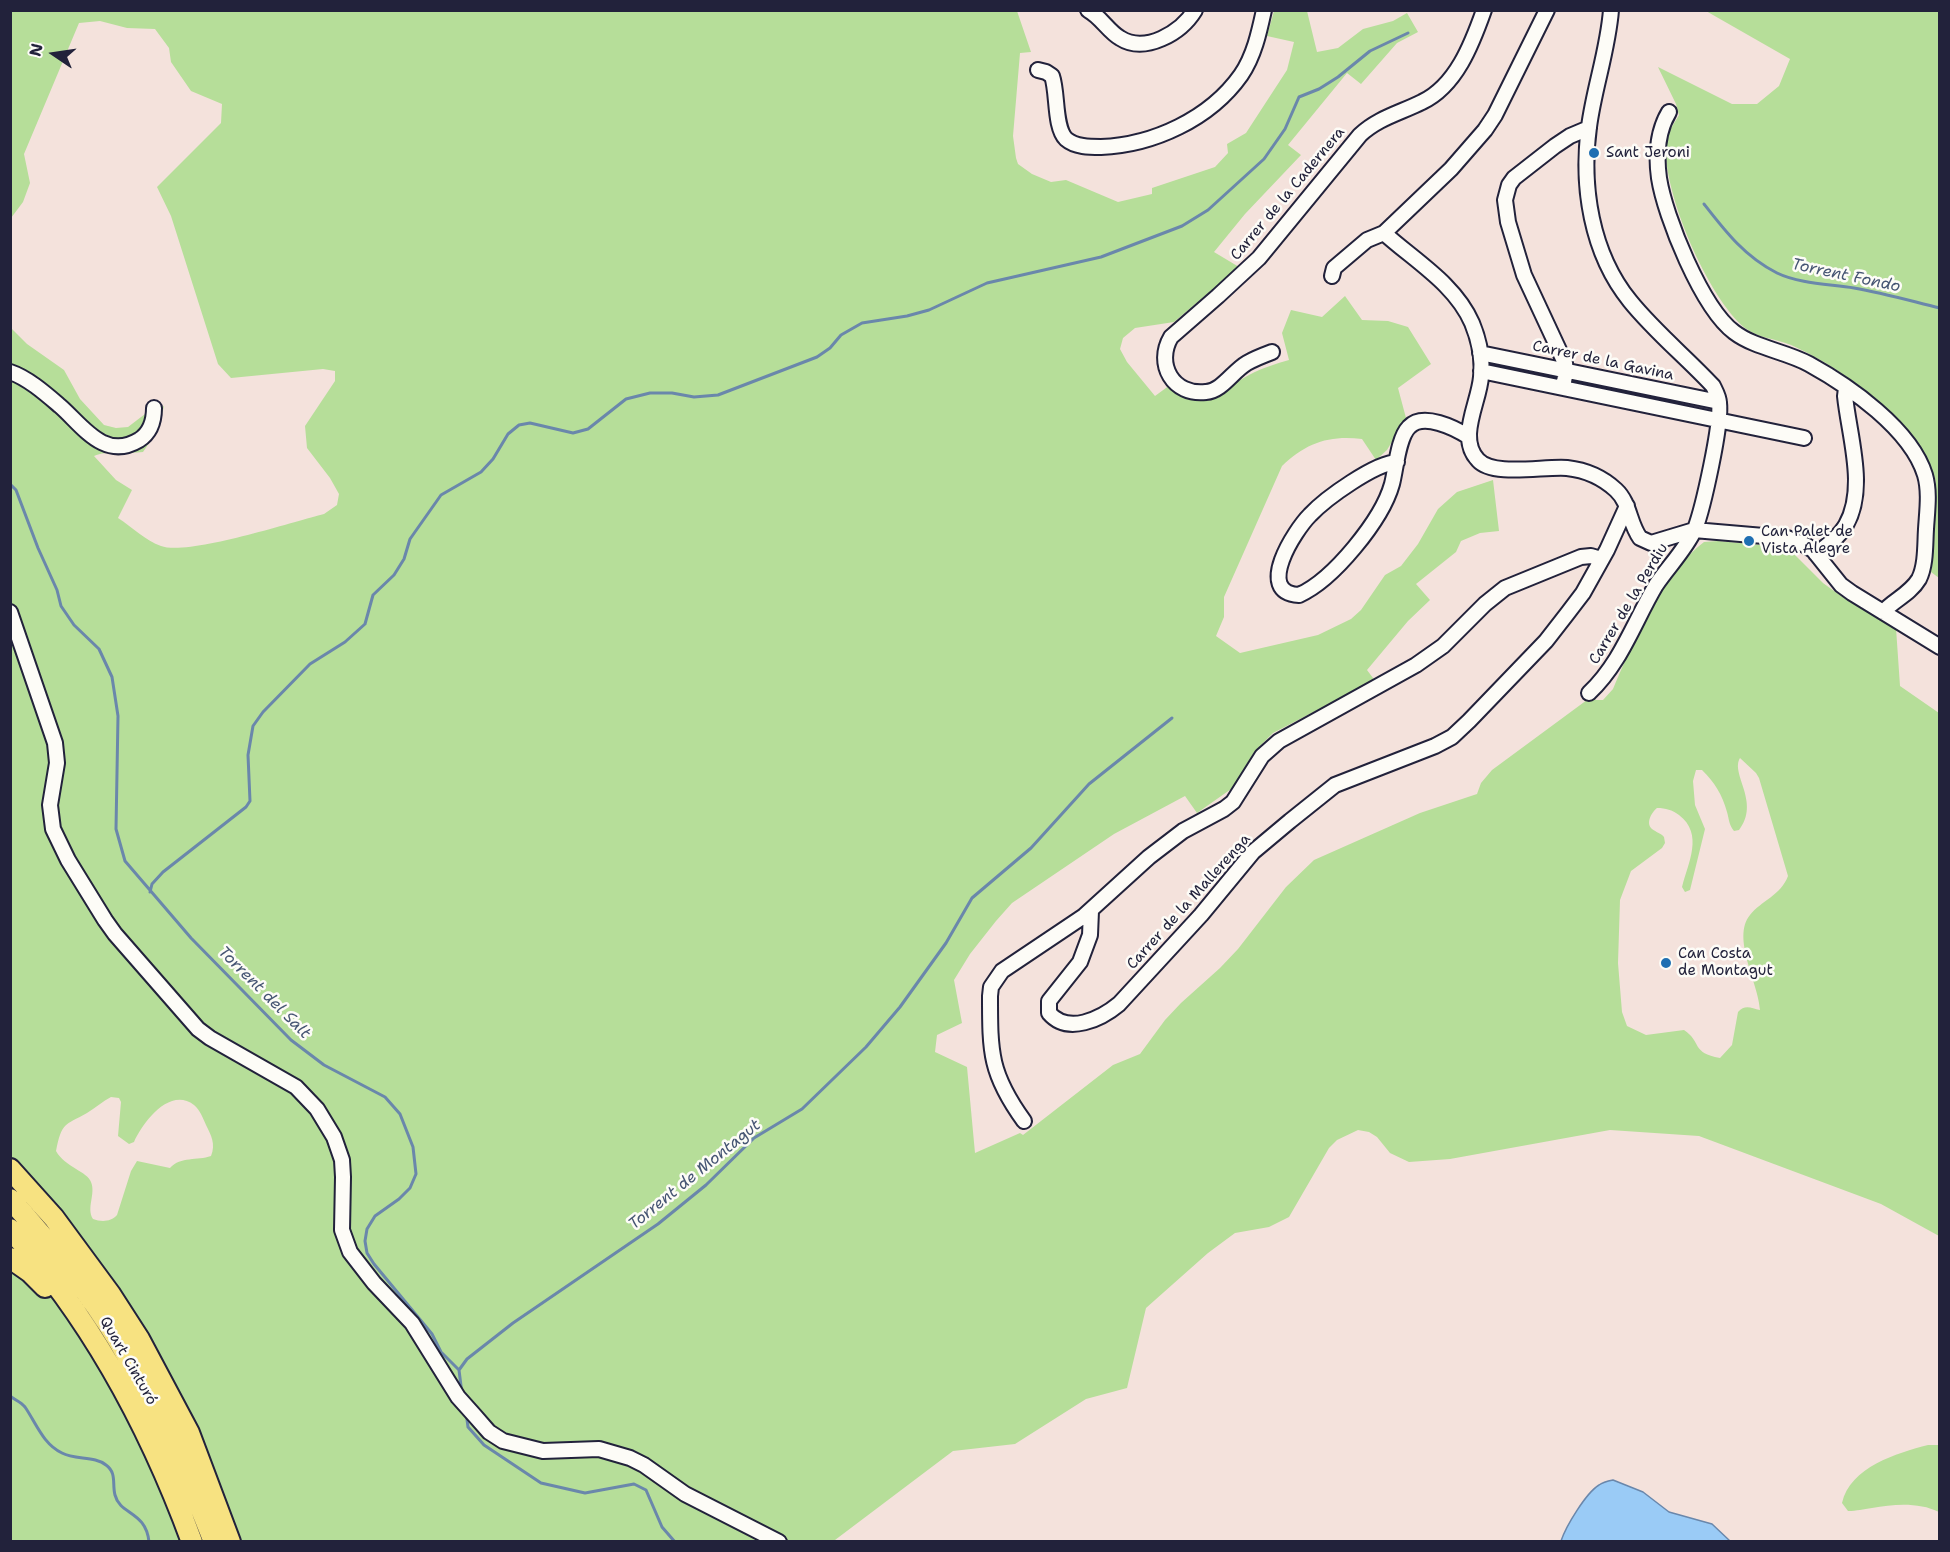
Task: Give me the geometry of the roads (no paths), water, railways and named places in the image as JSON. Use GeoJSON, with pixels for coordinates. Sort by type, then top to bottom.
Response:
{"type":"FeatureCollection","features":[{"type":"Feature","properties":{"kind":"highway"},"geometry":{"type":"LineString","coordinates":[[10,1169],[54,1218],[110,1294],[139,1339],[189,1433],[230,1542]]}},
{"type":"Feature","properties":{"kind":"highway","name":"Quart Cinturó"},"geometry":{"type":"LineString","coordinates":[[10,1199],[74,1276],[118,1340],[181,1459],[214,1542]]}},
{"type":"Feature","properties":{"kind":"highway","name":"Quart Cinturó"},"geometry":{"type":"LineString","coordinates":[[10,1229],[62,1291],[92,1335],[159,1459],[192,1542]]}},
{"type":"Feature","properties":{"kind":"highway"},"geometry":{"type":"LineString","coordinates":[[10,1258],[30,1272],[53,1295],[91,1347],[110,1367]]}},
{"type":"Feature","properties":{"kind":"street"},"geometry":{"type":"LineString","coordinates":[[1088,10],[1121,39],[1140,43],[1161,40],[1184,23],[1194,10]]}},
{"type":"Feature","properties":{"kind":"street"},"geometry":{"type":"LineString","coordinates":[[1038,70],[1052,76],[1060,127],[1068,140],[1082,146],[1094,147],[1145,140],[1163,134],[1194,118],[1210,107],[1234,84],[1253,53],[1264,10]]}},
{"type":"Feature","properties":{"kind":"street","name":"Carrer de la Cadernera"},"geometry":{"type":"LineString","coordinates":[[1272,352],[1246,363],[1216,388],[1203,393],[1179,386],[1169,374],[1164,361],[1166,344],[1171,337],[1259,258],[1348,148],[1368,128],[1376,122],[1431,98],[1446,84],[1467,51],[1484,10]]}},
{"type":"Feature","properties":{"kind":"street"},"geometry":{"type":"LineString","coordinates":[[1332,276],[1334,268],[1367,240],[1384,233],[1451,169],[1485,130],[1495,115],[1546,10]]}},
{"type":"Feature","properties":{"kind":"street"},"geometry":{"type":"LineString","coordinates":[[1611,10],[1607,44],[1589,128],[1587,187],[1590,209],[1599,242],[1616,279],[1631,302],[1713,386],[1719,402],[1718,421],[1694,530]]}},
{"type":"Feature","properties":{"kind":"street"},"geometry":{"type":"LineString","coordinates":[[1669,112],[1659,135],[1659,179],[1669,215],[1694,275],[1727,327],[1736,334],[1806,362],[1846,388],[1876,410],[1896,430],[1922,467],[1927,485],[1926,540],[1920,576],[1909,592],[1892,602],[1883,612]]}},
{"type":"Feature","properties":{"kind":"street"},"geometry":{"type":"LineString","coordinates":[[1563,387],[1566,371],[1558,345],[1524,275],[1508,222],[1505,200],[1509,185],[1514,178],[1555,147],[1589,128]]}},
{"type":"Feature","properties":{"kind":"street"},"geometry":{"type":"LineString","coordinates":[[1384,233],[1436,276],[1459,301],[1471,322],[1480,353],[1481,371],[1469,437],[1472,452],[1477,460],[1488,467],[1498,469],[1567,468],[1589,473],[1618,492],[1627,506],[1637,534],[1644,542],[1659,542],[1694,530],[1787,538],[1805,544],[1841,585],[1940,647]]}},
{"type":"Feature","properties":{"kind":"street","name":"Carrer de la Gavina"},"geometry":{"type":"LineString","coordinates":[[1480,353],[1719,402]]}},
{"type":"Feature","properties":{"kind":"street"},"geometry":{"type":"LineString","coordinates":[[1481,371],[1804,438]]}},
{"type":"Feature","properties":{"kind":"street"},"geometry":{"type":"LineString","coordinates":[[10,372],[23,378],[58,404],[90,435],[108,445],[138,441],[152,426],[154,408]]}},
{"type":"Feature","properties":{"kind":"street"},"geometry":{"type":"LineString","coordinates":[[1816,554],[1840,533],[1856,500],[1856,474],[1845,396],[1846,388]]}},
{"type":"Feature","properties":{"kind":"street"},"geometry":{"type":"LineString","coordinates":[[1397,462],[1379,467],[1329,498],[1298,528],[1283,555],[1280,586],[1283,591],[1299,595],[1324,579],[1355,546],[1381,512],[1388,498],[1409,426],[1416,422],[1432,422],[1469,437]]}},
{"type":"Feature","properties":{"kind":"street","name":"Carrer de la Mallerenga"},"geometry":{"type":"LineString","coordinates":[[1090,911],[1092,923],[1090,935],[1080,962],[1049,1000],[1049,1013],[1062,1022],[1084,1023],[1107,1014],[1119,1004],[1201,915],[1253,852],[1335,785],[1406,758],[1452,736],[1546,641],[1583,593],[1627,506]]}},
{"type":"Feature","properties":{"kind":"street","name":"Carrer de la Perdiu"},"geometry":{"type":"LineString","coordinates":[[1589,693],[1612,668],[1655,587],[1694,530]]}},
{"type":"Feature","properties":{"kind":"street"},"geometry":{"type":"LineString","coordinates":[[1024,1121],[1002,1088],[995,1069],[991,1045],[991,987],[1002,971],[1090,911],[1149,857],[1184,831],[1233,802],[1262,756],[1279,741],[1416,665],[1443,646],[1485,604],[1505,588],[1581,557],[1591,556],[1601,559]]}},
{"type":"Feature","properties":{"kind":"street"},"geometry":{"type":"LineString","coordinates":[[10,612],[56,743],[57,763],[50,805],[51,818],[60,846],[115,934],[185,1016],[210,1038],[296,1087],[309,1098],[326,1120],[342,1160],[342,1230],[350,1252],[374,1283],[412,1323],[458,1397],[489,1432],[502,1441],[543,1450],[599,1449],[630,1458],[644,1465],[685,1494],[778,1542]]}},
{"type":"Feature","properties":{"kind":"water"},"geometry":{"type":"Polygon","coordinates":[[[1613,1480],[1643,1492],[1669,1512],[1712,1524],[1730,1541],[1561,1541],[1588,1495],[1601,1484],[1613,1480]]]}},
{"type":"Feature","properties":{"kind":"waterway"},"geometry":{"type":"LineString","coordinates":[[150,892],[152,884],[163,872],[246,807],[250,801],[248,755],[253,726],[263,712],[310,664],[345,642],[365,624],[373,595],[394,575],[404,559],[410,539],[441,495],[481,472],[493,459],[508,434],[519,425],[530,423],[573,433],[588,429],[626,399],[650,393],[672,393],[694,397],[718,395],[817,357],[830,348],[841,335],[862,323],[929,310],[987,283],[1101,257],[1182,226],[1208,210],[1264,159],[1285,129],[1299,97],[1319,89],[1338,77],[1370,51],[1408,33]]}},
{"type":"Feature","properties":{"kind":"waterway","name":"Torrent Fondo"},"geometry":{"type":"LineString","coordinates":[[1704,204],[1745,251],[1766,267],[1786,277],[1805,282],[1865,290],[1940,308]]}},
{"type":"Feature","properties":{"kind":"waterway","name":"Torrent del Salt"},"geometry":{"type":"LineString","coordinates":[[10,484],[16,490],[57,590],[61,606],[74,625],[99,649],[112,677],[118,716],[116,829],[125,861],[191,938],[291,1040],[324,1065],[385,1097],[400,1114],[413,1147],[416,1174],[410,1188],[375,1216],[367,1229],[365,1241],[367,1253],[432,1334],[441,1352],[459,1370],[462,1394]]}},
{"type":"Feature","properties":{"kind":"waterway","name":"Torrent de Montagut"},"geometry":{"type":"LineString","coordinates":[[459,1370],[467,1359],[513,1323],[658,1224],[706,1185],[754,1138],[802,1109],[866,1047],[900,1007],[946,943],[972,898],[1031,848],[1089,784],[1172,718]]}},
{"type":"Feature","properties":{"kind":"waterway"},"geometry":{"type":"LineString","coordinates":[[10,1396],[25,1407],[45,1439],[55,1449],[67,1455],[96,1460],[109,1468],[113,1475],[114,1491],[118,1501],[143,1524],[149,1542]]}},
{"type":"Feature","properties":{"kind":"waterway","name":"Torrent del Salt"},"geometry":{"type":"LineString","coordinates":[[466,1412],[468,1427],[484,1445],[541,1483],[585,1493],[634,1484],[646,1490],[662,1527],[675,1542]]}},
{"type":"Feature","properties":{"kind":"place","name":"Sant Jeroni"},"geometry":{"type":"Point","coordinates":[1594,153]}},
{"type":"Feature","properties":{"kind":"place","name":"Can Palet de Vista Alegre"},"geometry":{"type":"Point","coordinates":[1749,541]}},
{"type":"Feature","properties":{"kind":"place","name":"Can Costa de Montagut"},"geometry":{"type":"Point","coordinates":[1666,963]}}]}
